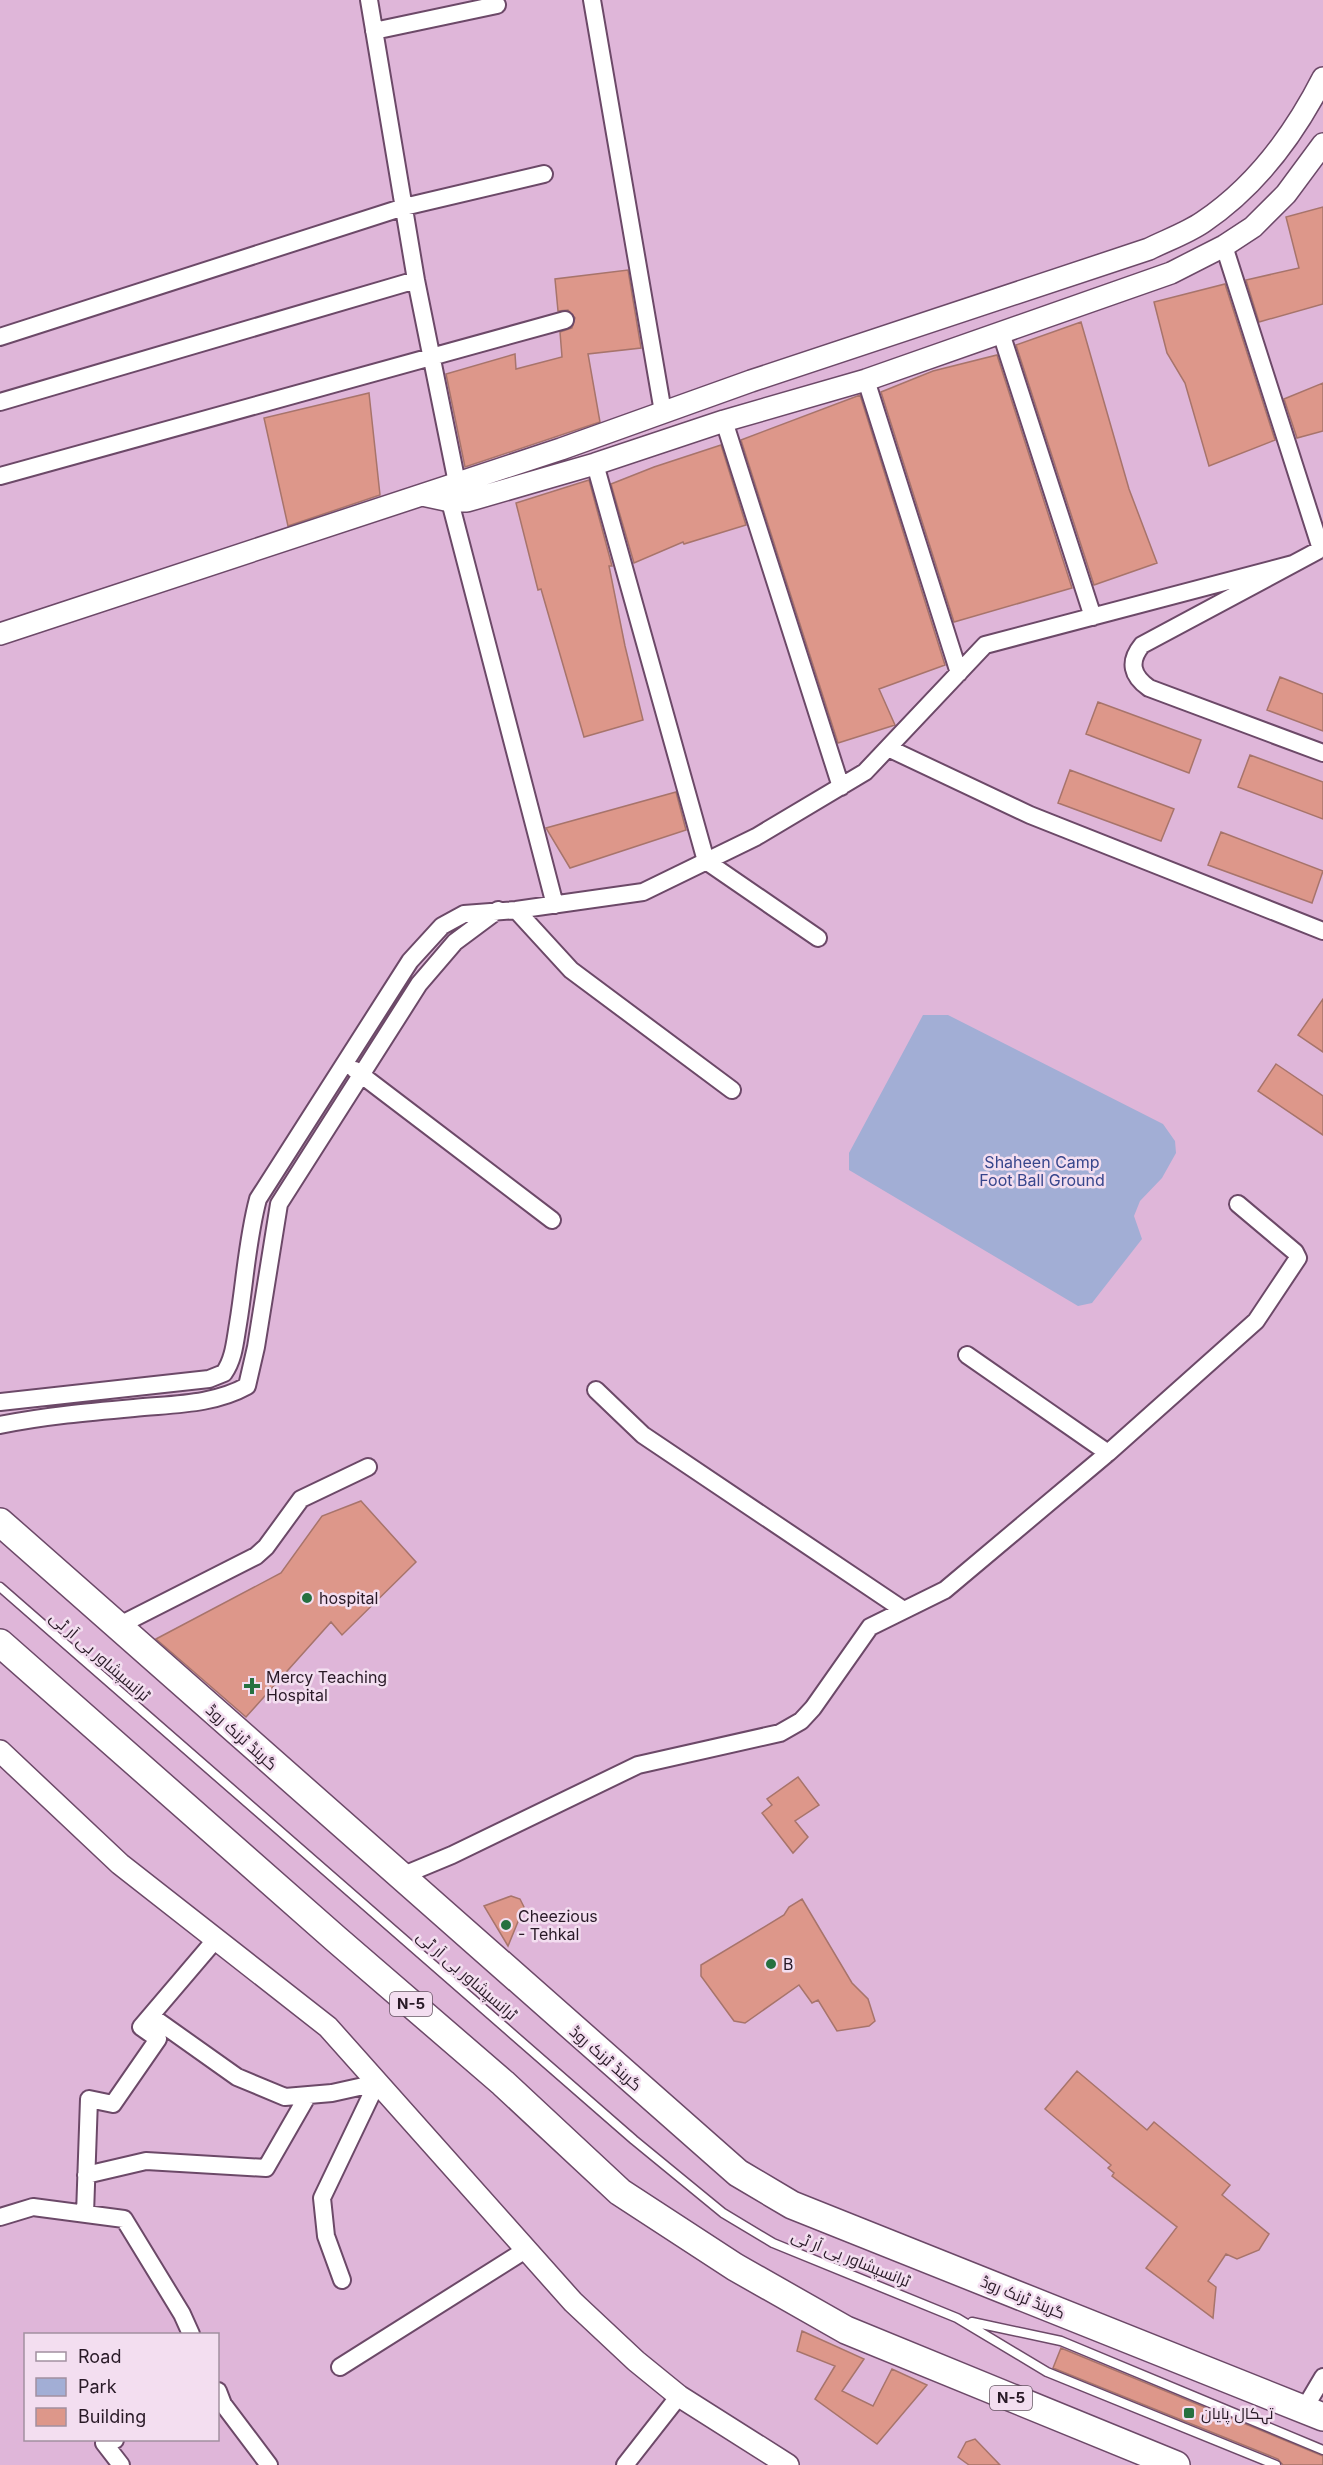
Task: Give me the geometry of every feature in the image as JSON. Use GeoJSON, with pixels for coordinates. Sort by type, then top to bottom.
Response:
{"type":"FeatureCollection","features":[{"type":"Feature","properties":{"kind":"highway","name":"گرینڈ ٹرنک روڈ"},"geometry":{"type":"LineString","coordinates":[[0,1522],[399,1877],[738,2173],[792,2205],[1314,2413]]}},
{"type":"Feature","properties":{"kind":"highway","name":"N-5"},"geometry":{"type":"LineString","coordinates":[[0,1643],[336,1940],[503,2083],[620,2192],[735,2266],[846,2330],[1176,2465]]}},
{"type":"Feature","properties":{"kind":"street"},"geometry":{"type":"LineString","coordinates":[[369,0],[431,357],[451,490],[555,904]]}},
{"type":"Feature","properties":{"kind":"street"},"geometry":{"type":"LineString","coordinates":[[592,0],[663,412]]}},
{"type":"Feature","properties":{"kind":"street"},"geometry":{"type":"LineString","coordinates":[[374,31],[497,5]]}},
{"type":"Feature","properties":{"kind":"street"},"geometry":{"type":"LineString","coordinates":[[0,634],[422,495],[451,490],[663,412],[1149,249],[1201,224],[1220,210],[1290,136],[1323,78]]}},
{"type":"Feature","properties":{"kind":"street"},"geometry":{"type":"LineString","coordinates":[[451,490],[467,501],[595,464],[724,421],[866,380],[1172,273],[1224,246],[1253,227],[1271,210],[1323,144]]}},
{"type":"Feature","properties":{"kind":"street"},"geometry":{"type":"LineString","coordinates":[[0,338],[404,207],[544,174]]}},
{"type":"Feature","properties":{"kind":"street"},"geometry":{"type":"LineString","coordinates":[[1224,246],[1322,548],[1142,645],[1134,655],[1133,669],[1137,680],[1149,688],[1323,753]]}},
{"type":"Feature","properties":{"kind":"street"},"geometry":{"type":"LineString","coordinates":[[0,402],[416,280]]}},
{"type":"Feature","properties":{"kind":"street"},"geometry":{"type":"LineString","coordinates":[[0,476],[565,320]]}},
{"type":"Feature","properties":{"kind":"street"},"geometry":{"type":"LineString","coordinates":[[1001,333],[1093,617]]}},
{"type":"Feature","properties":{"kind":"street"},"geometry":{"type":"LineString","coordinates":[[866,380],[959,673]]}},
{"type":"Feature","properties":{"kind":"street"},"geometry":{"type":"LineString","coordinates":[[724,421],[841,787]]}},
{"type":"Feature","properties":{"kind":"street"},"geometry":{"type":"LineString","coordinates":[[595,464],[706,861],[818,938]]}},
{"type":"Feature","properties":{"kind":"street"},"geometry":{"type":"LineString","coordinates":[[0,1402],[208,1379],[224,1373],[233,1353],[245,1284],[250,1228],[258,1199],[410,961],[442,926],[464,914],[499,909],[516,910],[643,892],[756,837],[865,772],[985,645],[1293,564]]}},
{"type":"Feature","properties":{"kind":"street"},"geometry":{"type":"LineString","coordinates":[[888,748],[1030,814],[1323,932]]}},
{"type":"Feature","properties":{"kind":"street"},"geometry":{"type":"LineString","coordinates":[[0,1425],[90,1412],[209,1400],[230,1395],[247,1386],[256,1347],[279,1204],[419,984],[440,957],[499,909]]}},
{"type":"Feature","properties":{"kind":"street"},"geometry":{"type":"LineString","coordinates":[[516,910],[571,970],[732,1090]]}},
{"type":"Feature","properties":{"kind":"street"},"geometry":{"type":"LineString","coordinates":[[346,1064],[552,1220]]}},
{"type":"Feature","properties":{"kind":"street"},"geometry":{"type":"LineString","coordinates":[[399,1877],[452,1855],[638,1765],[780,1733],[801,1721],[813,1708],[870,1627],[902,1609],[945,1590],[1108,1453],[1256,1321],[1298,1258],[1295,1252],[1238,1204]]}},
{"type":"Feature","properties":{"kind":"street"},"geometry":{"type":"LineString","coordinates":[[967,1355],[1108,1453]]}},
{"type":"Feature","properties":{"kind":"street"},"geometry":{"type":"LineString","coordinates":[[596,1390],[644,1435],[902,1609]]}},
{"type":"Feature","properties":{"kind":"street"},"geometry":{"type":"LineString","coordinates":[[118,1626],[255,1556],[266,1547],[301,1499],[368,1467]]}},
{"type":"Feature","properties":{"kind":"street"},"geometry":{"type":"LineString","coordinates":[[0,1751],[120,1864],[327,2027],[573,2302],[636,2361],[679,2396],[788,2465]]}},
{"type":"Feature","properties":{"kind":"street"},"geometry":{"type":"LineString","coordinates":[[85,2214],[89,2099],[113,2104],[158,2039],[141,2027],[216,1939]]}},
{"type":"Feature","properties":{"kind":"street"},"geometry":{"type":"LineString","coordinates":[[151,2016],[237,2077],[285,2097],[377,2083]]}},
{"type":"Feature","properties":{"kind":"street"},"geometry":{"type":"LineString","coordinates":[[342,2280],[326,2236],[322,2198],[377,2083]]}},
{"type":"Feature","properties":{"kind":"street"},"geometry":{"type":"LineString","coordinates":[[86,2175],[146,2161],[266,2168],[292,2128],[308,2095]]}},
{"type":"Feature","properties":{"kind":"street"},"geometry":{"type":"LineString","coordinates":[[0,2217],[33,2207],[124,2219],[190,2333]]}},
{"type":"Feature","properties":{"kind":"street"},"geometry":{"type":"LineString","coordinates":[[340,2367],[527,2249]]}},
{"type":"Feature","properties":{"kind":"street"},"geometry":{"type":"LineString","coordinates":[[1314,2413],[1323,2377]]}},
{"type":"Feature","properties":{"kind":"street"},"geometry":{"type":"LineString","coordinates":[[626,2465],[679,2396]]}},
{"type":"Feature","properties":{"kind":"street"},"geometry":{"type":"LineString","coordinates":[[220,2400],[269,2465]]}},
{"type":"Feature","properties":{"kind":"street"},"geometry":{"type":"LineString","coordinates":[[110,2441],[104,2443],[121,2465]]}},
{"type":"Feature","properties":{"kind":"lane","name":"ٹرانسپشاور بی آر ٹی"},"geometry":{"type":"LineString","coordinates":[[0,1587],[625,2132],[723,2213],[773,2243],[957,2318],[996,2329],[1061,2341],[1323,2450]]}},
{"type":"Feature","properties":{"kind":"lane","name":"ٹرانسپشاور بی آر ٹی"},"geometry":{"type":"LineString","coordinates":[[957,2318],[1047,2373],[1276,2465]]}},
{"type":"Feature","properties":{"kind":"green space","name":"Shaheen Camp Foot Ball Ground"},"geometry":{"type":"Polygon","coordinates":[[[923,1015],[948,1015],[1163,1124],[1175,1141],[1176,1153],[1162,1178],[1140,1201],[1134,1216],[1142,1239],[1092,1303],[1078,1306],[849,1170],[849,1153],[923,1015]]]}},
{"type":"Feature","properties":{"kind":"building"},"geometry":{"type":"Polygon","coordinates":[[[1323,207],[1323,304],[1259,322],[1246,280],[1299,268],[1286,217],[1323,207]]]}},
{"type":"Feature","properties":{"kind":"building"},"geometry":{"type":"Polygon","coordinates":[[[628,270],[641,348],[588,354],[600,422],[465,467],[446,374],[515,354],[516,369],[562,357],[560,332],[572,328],[575,318],[568,310],[558,311],[555,279],[628,270]]]}},
{"type":"Feature","properties":{"kind":"building"},"geometry":{"type":"Polygon","coordinates":[[[1225,284],[1275,440],[1209,466],[1185,383],[1167,353],[1154,302],[1225,284]]]}},
{"type":"Feature","properties":{"kind":"building"},"geometry":{"type":"Polygon","coordinates":[[[1081,322],[1129,489],[1157,563],[1094,585],[1016,345],[1081,322]]]}},
{"type":"Feature","properties":{"kind":"building"},"geometry":{"type":"Polygon","coordinates":[[[997,355],[1072,588],[954,622],[881,392],[933,371],[997,355]]]}},
{"type":"Feature","properties":{"kind":"building"},"geometry":{"type":"Polygon","coordinates":[[[1323,383],[1323,431],[1297,438],[1284,399],[1323,383]]]}},
{"type":"Feature","properties":{"kind":"building"},"geometry":{"type":"Polygon","coordinates":[[[369,393],[380,495],[288,526],[264,418],[369,393]]]}},
{"type":"Feature","properties":{"kind":"building"},"geometry":{"type":"Polygon","coordinates":[[[860,395],[945,665],[879,689],[895,725],[838,743],[741,440],[860,395]]]}},
{"type":"Feature","properties":{"kind":"building"},"geometry":{"type":"Polygon","coordinates":[[[721,445],[746,525],[684,544],[683,542],[634,563],[611,484],[721,445]]]}},
{"type":"Feature","properties":{"kind":"building"},"geometry":{"type":"Polygon","coordinates":[[[589,480],[612,566],[609,566],[625,646],[643,720],[584,737],[541,589],[538,590],[516,503],[589,480]]]}},
{"type":"Feature","properties":{"kind":"building"},"geometry":{"type":"Polygon","coordinates":[[[1280,677],[1323,694],[1323,731],[1267,710],[1280,677]]]}},
{"type":"Feature","properties":{"kind":"building"},"geometry":{"type":"Polygon","coordinates":[[[1098,702],[1201,740],[1189,773],[1086,734],[1098,702]]]}},
{"type":"Feature","properties":{"kind":"building"},"geometry":{"type":"Polygon","coordinates":[[[1250,755],[1323,782],[1323,819],[1238,787],[1250,755]]]}},
{"type":"Feature","properties":{"kind":"building"},"geometry":{"type":"Polygon","coordinates":[[[1070,770],[1174,809],[1161,841],[1058,803],[1070,770]]]}},
{"type":"Feature","properties":{"kind":"building"},"geometry":{"type":"Polygon","coordinates":[[[676,792],[686,830],[570,868],[546,828],[676,792]]]}},
{"type":"Feature","properties":{"kind":"building"},"geometry":{"type":"Polygon","coordinates":[[[1221,832],[1323,871],[1312,903],[1208,865],[1221,832]]]}},
{"type":"Feature","properties":{"kind":"building"},"geometry":{"type":"Polygon","coordinates":[[[1323,999],[1323,1052],[1298,1035],[1323,999]]]}},
{"type":"Feature","properties":{"kind":"building"},"geometry":{"type":"Polygon","coordinates":[[[1276,1064],[1323,1096],[1323,1135],[1258,1091],[1276,1064]]]}},
{"type":"Feature","properties":{"kind":"building","name":"hospital"},"geometry":{"type":"Polygon","coordinates":[[[361,1501],[416,1562],[342,1635],[331,1622],[246,1717],[156,1639],[281,1573],[322,1516],[361,1501]]]}},
{"type":"Feature","properties":{"kind":"building"},"geometry":{"type":"Polygon","coordinates":[[[798,1777],[819,1805],[795,1821],[808,1837],[793,1853],[762,1813],[772,1805],[767,1799],[798,1777]]]}},
{"type":"Feature","properties":{"kind":"building","name":"Cheezious - Tehkal"},"geometry":{"type":"Polygon","coordinates":[[[511,1896],[520,1899],[524,1907],[508,1946],[484,1906],[511,1896]]]}},
{"type":"Feature","properties":{"kind":"building","name":"B"},"geometry":{"type":"Polygon","coordinates":[[[802,1899],[852,1983],[868,1999],[875,2021],[869,2026],[837,2031],[818,2000],[812,2003],[799,1985],[745,2023],[734,2021],[701,1976],[701,1965],[784,1915],[789,1907],[802,1899]]]}},
{"type":"Feature","properties":{"kind":"building"},"geometry":{"type":"Polygon","coordinates":[[[1077,2071],[1147,2130],[1154,2122],[1230,2185],[1222,2195],[1269,2234],[1259,2250],[1237,2259],[1226,2254],[1208,2281],[1216,2287],[1213,2318],[1146,2268],[1177,2227],[1112,2176],[1114,2173],[1108,2168],[1111,2165],[1045,2109],[1077,2071]]]}},
{"type":"Feature","properties":{"kind":"building"},"geometry":{"type":"Polygon","coordinates":[[[802,2331],[864,2359],[842,2391],[873,2406],[892,2369],[927,2385],[877,2444],[815,2399],[835,2366],[797,2351],[802,2331]]]}},
{"type":"Feature","properties":{"kind":"building","name":"تہکال پایان"},"geometry":{"type":"Polygon","coordinates":[[[1061,2348],[1323,2456],[1323,2465],[1283,2465],[1278,2459],[1053,2368],[1061,2348]]]}},
{"type":"Feature","properties":{"kind":"building"},"geometry":{"type":"Polygon","coordinates":[[[975,2439],[1000,2465],[969,2465],[958,2457],[966,2442],[975,2439]]]}},
{"type":"Feature","properties":{"kind":"place","name":"hospital"},"geometry":{"type":"Point","coordinates":[307,1598]}},
{"type":"Feature","properties":{"kind":"place","name":"Mercy Teaching Hospital"},"geometry":{"type":"Point","coordinates":[252,1686]}},
{"type":"Feature","properties":{"kind":"place","name":"Cheezious - Tehkal"},"geometry":{"type":"Point","coordinates":[506,1925]}},
{"type":"Feature","properties":{"kind":"place","name":"B"},"geometry":{"type":"Point","coordinates":[771,1964]}},
{"type":"Feature","properties":{"kind":"place","name":"تہکال پایان"},"geometry":{"type":"Point","coordinates":[1189,2413]}}]}
